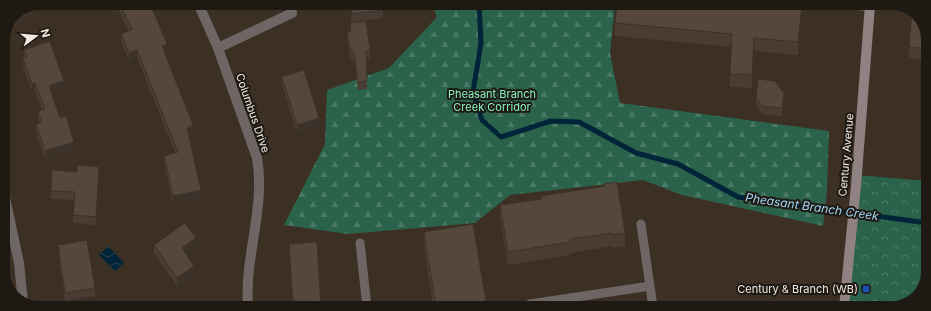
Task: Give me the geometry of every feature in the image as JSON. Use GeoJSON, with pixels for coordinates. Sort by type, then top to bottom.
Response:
{"type":"FeatureCollection","features":[{"type":"Feature","properties":{"kind":"main road","name":"Century Avenue"},"geometry":{"type":"LineString","coordinates":[[845,301],[856,186],[870,10]]}},
{"type":"Feature","properties":{"kind":"street","name":"Columbus Drive"},"geometry":{"type":"LineString","coordinates":[[201,10],[218,48],[257,158],[259,168],[259,190],[247,280],[248,301]]}},
{"type":"Feature","properties":{"kind":"street"},"geometry":{"type":"LineString","coordinates":[[218,48],[292,13]]}},
{"type":"Feature","properties":{"kind":"street"},"geometry":{"type":"LineString","coordinates":[[10,221],[19,263],[23,296]]}},
{"type":"Feature","properties":{"kind":"lane"},"geometry":{"type":"LineString","coordinates":[[641,224],[652,301]]}},
{"type":"Feature","properties":{"kind":"lane"},"geometry":{"type":"LineString","coordinates":[[360,243],[366,301]]}},
{"type":"Feature","properties":{"kind":"lane"},"geometry":{"type":"LineString","coordinates":[[550,301],[650,286]]}},
{"type":"Feature","properties":{"kind":"green space","name":"Pheasant Branch Creek Corridor"},"geometry":{"type":"Polygon","coordinates":[[[434,10],[614,10],[610,53],[620,103],[829,131],[827,191],[823,226],[682,195],[643,180],[510,195],[475,223],[348,234],[284,225],[325,144],[327,90],[389,68],[437,17],[434,10]]]}},
{"type":"Feature","properties":{"kind":"green space"},"geometry":{"type":"Polygon","coordinates":[[[856,175],[921,180],[921,276],[915,290],[905,298],[899,300],[845,301],[856,175]]]}},
{"type":"Feature","properties":{"kind":"water"},"geometry":{"type":"Polygon","coordinates":[[[108,246],[124,263],[115,271],[99,255],[108,246]]]}},
{"type":"Feature","properties":{"kind":"building"},"geometry":{"type":"Polygon","coordinates":[[[122,10],[152,10],[167,44],[162,46],[193,125],[187,128],[201,190],[173,196],[164,156],[178,152],[137,50],[129,53],[121,34],[132,29],[122,10]]]}},
{"type":"Feature","properties":{"kind":"building"},"geometry":{"type":"Polygon","coordinates":[[[352,10],[383,10],[351,14],[352,10]]]}},
{"type":"Feature","properties":{"kind":"building"},"geometry":{"type":"Polygon","coordinates":[[[616,10],[801,10],[798,42],[754,38],[752,75],[730,74],[732,34],[615,23],[616,10]]]}},
{"type":"Feature","properties":{"kind":"building"},"geometry":{"type":"Polygon","coordinates":[[[911,17],[919,28],[921,48],[909,47],[911,17]]]}},
{"type":"Feature","properties":{"kind":"building"},"geometry":{"type":"Polygon","coordinates":[[[366,21],[370,50],[366,51],[367,81],[358,82],[354,53],[350,50],[347,31],[351,31],[350,23],[366,21]]]}},
{"type":"Feature","properties":{"kind":"building"},"geometry":{"type":"Polygon","coordinates":[[[50,41],[64,81],[49,86],[60,118],[66,116],[74,142],[45,151],[36,124],[42,122],[38,111],[45,109],[35,83],[32,84],[23,58],[27,57],[24,50],[50,41]]]}},
{"type":"Feature","properties":{"kind":"building"},"geometry":{"type":"Polygon","coordinates":[[[304,70],[319,118],[297,125],[282,77],[304,70]]]}},
{"type":"Feature","properties":{"kind":"building"},"geometry":{"type":"Polygon","coordinates":[[[758,79],[775,81],[784,93],[782,108],[762,106],[756,98],[758,79]]]}},
{"type":"Feature","properties":{"kind":"building"},"geometry":{"type":"Polygon","coordinates":[[[77,165],[99,167],[96,217],[73,215],[75,192],[51,191],[52,170],[77,172],[77,165]]]}},
{"type":"Feature","properties":{"kind":"building"},"geometry":{"type":"Polygon","coordinates":[[[617,182],[625,233],[613,235],[612,233],[570,239],[570,242],[508,252],[500,205],[542,199],[541,196],[605,186],[604,184],[617,182]]]}},
{"type":"Feature","properties":{"kind":"building"},"geometry":{"type":"Polygon","coordinates":[[[185,223],[196,238],[182,248],[194,266],[177,278],[154,245],[185,223]]]}},
{"type":"Feature","properties":{"kind":"building"},"geometry":{"type":"Polygon","coordinates":[[[473,224],[486,301],[435,301],[424,232],[473,224]]]}},
{"type":"Feature","properties":{"kind":"building"},"geometry":{"type":"Polygon","coordinates":[[[87,240],[95,288],[65,293],[58,245],[87,240]]]}},
{"type":"Feature","properties":{"kind":"building"},"geometry":{"type":"Polygon","coordinates":[[[317,242],[321,301],[294,301],[289,244],[317,242]]]}},
{"type":"Feature","properties":{"kind":"waterway","name":"Pheasant Branch Creek"},"geometry":{"type":"LineString","coordinates":[[479,10],[481,43],[473,92],[482,120],[501,137],[551,121],[579,122],[636,153],[678,164],[738,197],[921,222]]}},
{"type":"Feature","properties":{"kind":"place","name":"Century & Branch (WB)"},"geometry":{"type":"Point","coordinates":[866,289]}}]}
